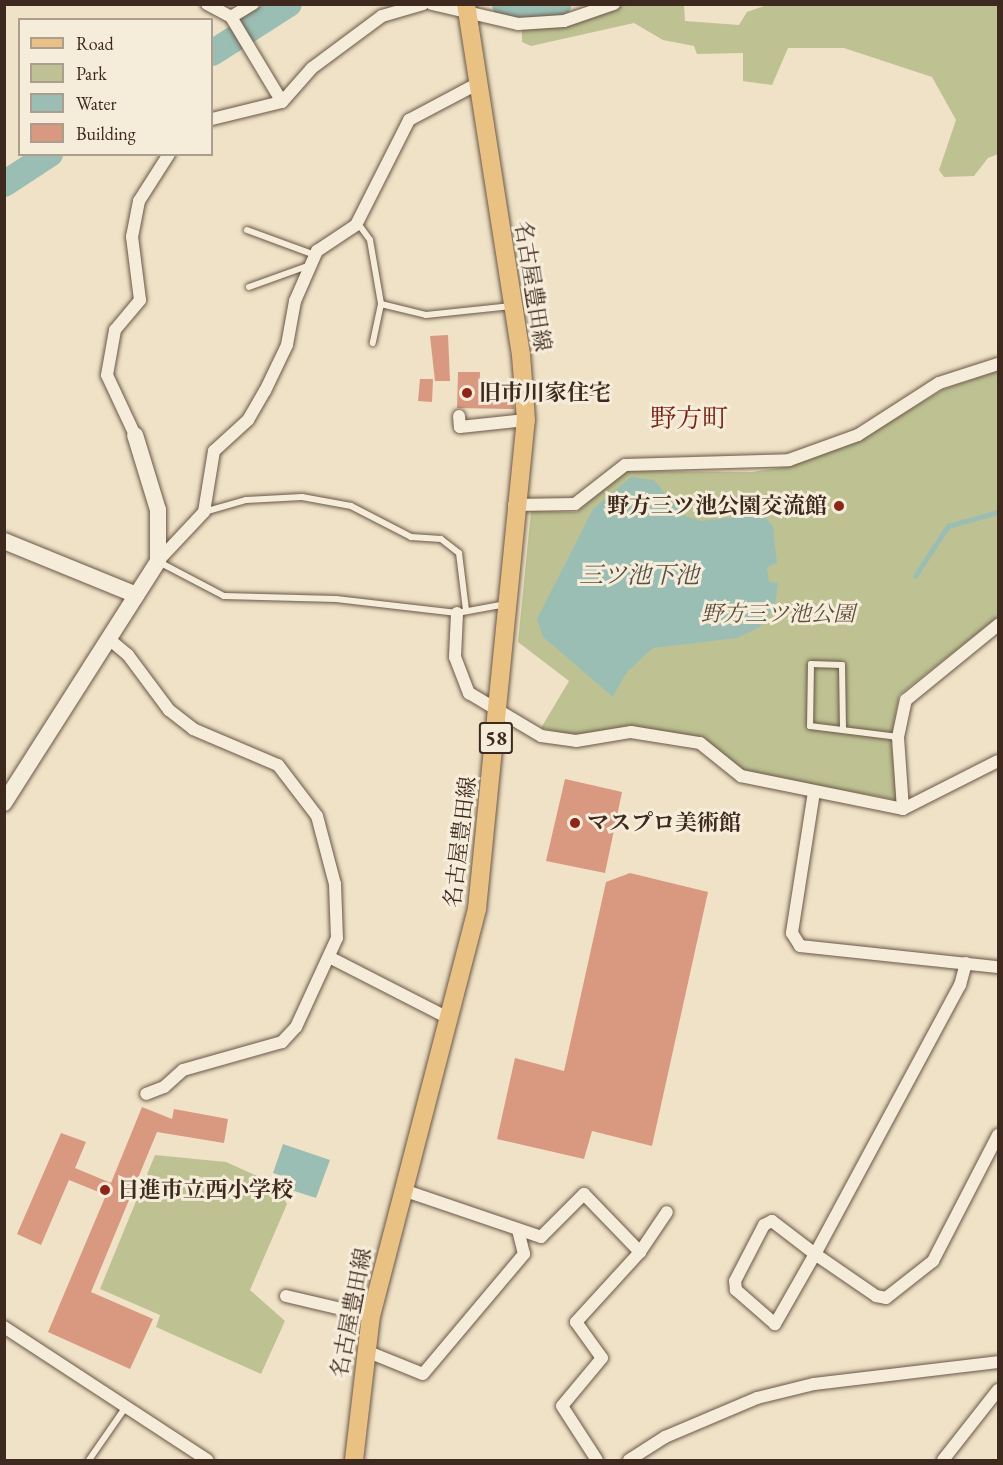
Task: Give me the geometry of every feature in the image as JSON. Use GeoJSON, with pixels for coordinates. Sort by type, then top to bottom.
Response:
{"type":"FeatureCollection","features":[{"type":"Feature","properties":{"kind":"main road","name":"名古屋豊田線"},"geometry":{"type":"LineString","coordinates":[[354,1461],[371,1316],[477,909],[509,604],[514,505],[526,420],[513,306],[475,85],[466,8]]}},
{"type":"Feature","properties":{"kind":"street"},"geometry":{"type":"LineString","coordinates":[[207,4],[233,22],[282,102]]}},
{"type":"Feature","properties":{"kind":"street"},"geometry":{"type":"LineString","coordinates":[[233,22],[253,4]]}},
{"type":"Feature","properties":{"kind":"street"},"geometry":{"type":"LineString","coordinates":[[213,119],[282,102],[312,68],[382,15],[423,4]]}},
{"type":"Feature","properties":{"kind":"street"},"geometry":{"type":"LineString","coordinates":[[432,4],[466,8],[518,24],[564,21],[614,4]]}},
{"type":"Feature","properties":{"kind":"street"},"geometry":{"type":"LineString","coordinates":[[4,803],[158,561],[204,512],[214,452],[248,420],[265,391],[287,345],[295,301],[313,260],[357,222],[409,120],[475,85]]}},
{"type":"Feature","properties":{"kind":"street"},"geometry":{"type":"LineString","coordinates":[[158,561],[158,510],[135,435],[108,375],[115,330],[140,300],[132,237],[139,201],[168,156]]}},
{"type":"Feature","properties":{"kind":"street"},"geometry":{"type":"LineString","coordinates":[[514,505],[575,504],[624,465],[789,460],[858,435],[939,383],[999,364]]}},
{"type":"Feature","properties":{"kind":"street"},"geometry":{"type":"LineString","coordinates":[[459,416],[460,427],[526,420]]}},
{"type":"Feature","properties":{"kind":"street"},"geometry":{"type":"LineString","coordinates":[[4,541],[136,595]]}},
{"type":"Feature","properties":{"kind":"street"},"geometry":{"type":"LineString","coordinates":[[461,611],[455,657],[469,693],[498,714],[541,736],[576,741],[632,732],[700,743],[741,776],[903,809],[994,762],[999,751]]}},
{"type":"Feature","properties":{"kind":"street"},"geometry":{"type":"LineString","coordinates":[[903,809],[898,737],[906,700],[999,625]]}},
{"type":"Feature","properties":{"kind":"street"},"geometry":{"type":"LineString","coordinates":[[109,639],[129,655],[169,710],[193,729],[278,765],[301,792],[317,816],[335,884],[337,938],[331,958],[296,1027],[282,1042],[183,1070],[146,1094]]}},
{"type":"Feature","properties":{"kind":"street"},"geometry":{"type":"LineString","coordinates":[[814,792],[793,939],[800,946],[999,967]]}},
{"type":"Feature","properties":{"kind":"street"},"geometry":{"type":"LineString","coordinates":[[331,958],[450,1019]]}},
{"type":"Feature","properties":{"kind":"street"},"geometry":{"type":"LineString","coordinates":[[966,963],[960,985],[815,1254],[775,1324],[736,1290],[739,1272],[764,1225],[772,1221],[815,1254],[886,1298],[933,1261],[999,1136]]}},
{"type":"Feature","properties":{"kind":"street"},"geometry":{"type":"LineString","coordinates":[[403,1190],[541,1237],[584,1194],[640,1252]]}},
{"type":"Feature","properties":{"kind":"street"},"geometry":{"type":"LineString","coordinates":[[597,1461],[562,1406],[602,1358],[576,1322],[640,1252],[667,1212]]}},
{"type":"Feature","properties":{"kind":"street"},"geometry":{"type":"LineString","coordinates":[[366,1352],[423,1374],[524,1254],[518,1230]]}},
{"type":"Feature","properties":{"kind":"street"},"geometry":{"type":"LineString","coordinates":[[286,1296],[371,1316]]}},
{"type":"Feature","properties":{"kind":"street"},"geometry":{"type":"LineString","coordinates":[[4,1327],[207,1461]]}},
{"type":"Feature","properties":{"kind":"street"},"geometry":{"type":"LineString","coordinates":[[629,1461],[665,1437],[757,1398],[814,1384],[999,1362]]}},
{"type":"Feature","properties":{"kind":"street"},"geometry":{"type":"LineString","coordinates":[[943,1461],[999,1390]]}},
{"type":"Feature","properties":{"kind":"lane"},"geometry":{"type":"LineString","coordinates":[[357,222],[370,240],[381,304],[373,343]]}},
{"type":"Feature","properties":{"kind":"lane"},"geometry":{"type":"LineString","coordinates":[[248,230],[313,260]]}},
{"type":"Feature","properties":{"kind":"lane"},"geometry":{"type":"LineString","coordinates":[[249,288],[313,260]]}},
{"type":"Feature","properties":{"kind":"lane"},"geometry":{"type":"LineString","coordinates":[[381,304],[426,315],[513,306]]}},
{"type":"Feature","properties":{"kind":"lane"},"geometry":{"type":"LineString","coordinates":[[204,512],[246,500],[302,497],[351,506],[411,537],[441,540],[459,553],[461,611]]}},
{"type":"Feature","properties":{"kind":"lane"},"geometry":{"type":"LineString","coordinates":[[158,561],[224,596],[336,599],[461,611],[509,604]]}},
{"type":"Feature","properties":{"kind":"lane"},"geometry":{"type":"LineString","coordinates":[[843,729],[842,665],[811,664],[810,726],[898,737]]}},
{"type":"Feature","properties":{"kind":"lane"},"geometry":{"type":"LineString","coordinates":[[89,1461],[125,1408]]}},
{"type":"Feature","properties":{"kind":"green space"},"geometry":{"type":"Polygon","coordinates":[[[627,5],[684,5],[685,21],[739,25],[747,12],[767,5],[998,5],[998,154],[988,158],[974,176],[944,177],[939,170],[956,120],[932,77],[844,48],[788,48],[772,85],[743,81],[743,53],[697,54],[694,46],[663,40],[634,23],[531,46],[522,42],[522,30],[627,5]]]}},
{"type":"Feature","properties":{"kind":"green space","name":"野方三ツ池公園"},"geometry":{"type":"Polygon","coordinates":[[[998,371],[998,617],[899,695],[891,740],[897,800],[744,772],[701,739],[577,736],[541,728],[569,681],[518,642],[531,511],[576,512],[627,471],[752,472],[790,466],[863,438],[944,389],[998,371]]]}},
{"type":"Feature","properties":{"kind":"green space"},"geometry":{"type":"Polygon","coordinates":[[[155,1155],[226,1162],[275,1184],[287,1204],[250,1290],[285,1321],[261,1374],[156,1327],[160,1315],[100,1289],[155,1155]]]}},
{"type":"Feature","properties":{"kind":"water","name":"三ツ池下池"},"geometry":{"type":"Polygon","coordinates":[[[631,477],[654,480],[683,515],[701,521],[762,514],[773,526],[777,563],[767,567],[769,582],[778,583],[775,606],[760,627],[737,638],[653,648],[626,673],[613,697],[543,637],[537,619],[593,509],[631,477]]]}},
{"type":"Feature","properties":{"kind":"water"},"geometry":{"type":"Polygon","coordinates":[[[283,1144],[330,1160],[316,1198],[282,1187],[285,1177],[273,1173],[283,1144]]]}},
{"type":"Feature","properties":{"kind":"building"},"geometry":{"type":"Polygon","coordinates":[[[448,335],[450,381],[435,381],[430,336],[448,335]]]}},
{"type":"Feature","properties":{"kind":"building"},"geometry":{"type":"Polygon","coordinates":[[[458,372],[480,372],[479,395],[513,394],[514,409],[457,408],[458,372]]]}},
{"type":"Feature","properties":{"kind":"building"},"geometry":{"type":"Polygon","coordinates":[[[420,379],[433,379],[432,402],[418,401],[420,379]]]}},
{"type":"Feature","properties":{"kind":"building"},"geometry":{"type":"Polygon","coordinates":[[[565,779],[622,792],[605,873],[546,861],[565,779]]]}},
{"type":"Feature","properties":{"kind":"building"},"geometry":{"type":"Polygon","coordinates":[[[630,873],[708,892],[652,1146],[592,1131],[584,1159],[497,1139],[515,1058],[564,1071],[606,882],[630,873]]]}},
{"type":"Feature","properties":{"kind":"building"},"geometry":{"type":"Polygon","coordinates":[[[142,1107],[172,1119],[174,1109],[228,1119],[224,1143],[157,1132],[91,1292],[153,1319],[130,1369],[48,1332],[106,1195],[69,1180],[41,1245],[17,1234],[61,1133],[86,1142],[75,1168],[111,1183],[142,1107]]]}},
{"type":"Feature","properties":{"kind":"waterway"},"geometry":{"type":"LineString","coordinates":[[213,52],[289,4]]}},
{"type":"Feature","properties":{"kind":"waterway"},"geometry":{"type":"LineString","coordinates":[[505,4],[522,10],[559,4]]}},
{"type":"Feature","properties":{"kind":"waterway"},"geometry":{"type":"LineString","coordinates":[[4,184],[47,156]]}},
{"type":"Feature","properties":{"kind":"waterway"},"geometry":{"type":"LineString","coordinates":[[915,576],[948,526],[998,512]]}},
{"type":"Feature","properties":{"kind":"place","name":"旧市川家住宅"},"geometry":{"type":"Point","coordinates":[467,393]}},
{"type":"Feature","properties":{"kind":"place","name":"野方三ツ池公園交流館"},"geometry":{"type":"Point","coordinates":[839,506]}},
{"type":"Feature","properties":{"kind":"place","name":"マスプロ美術館"},"geometry":{"type":"Point","coordinates":[575,823]}},
{"type":"Feature","properties":{"kind":"place","name":"日進市立西小学校"},"geometry":{"type":"Point","coordinates":[105,1190]}},
{"type":"Feature","properties":{"kind":"district","name":"野方町"},"geometry":{"type":"Point","coordinates":[689,419]}}]}
